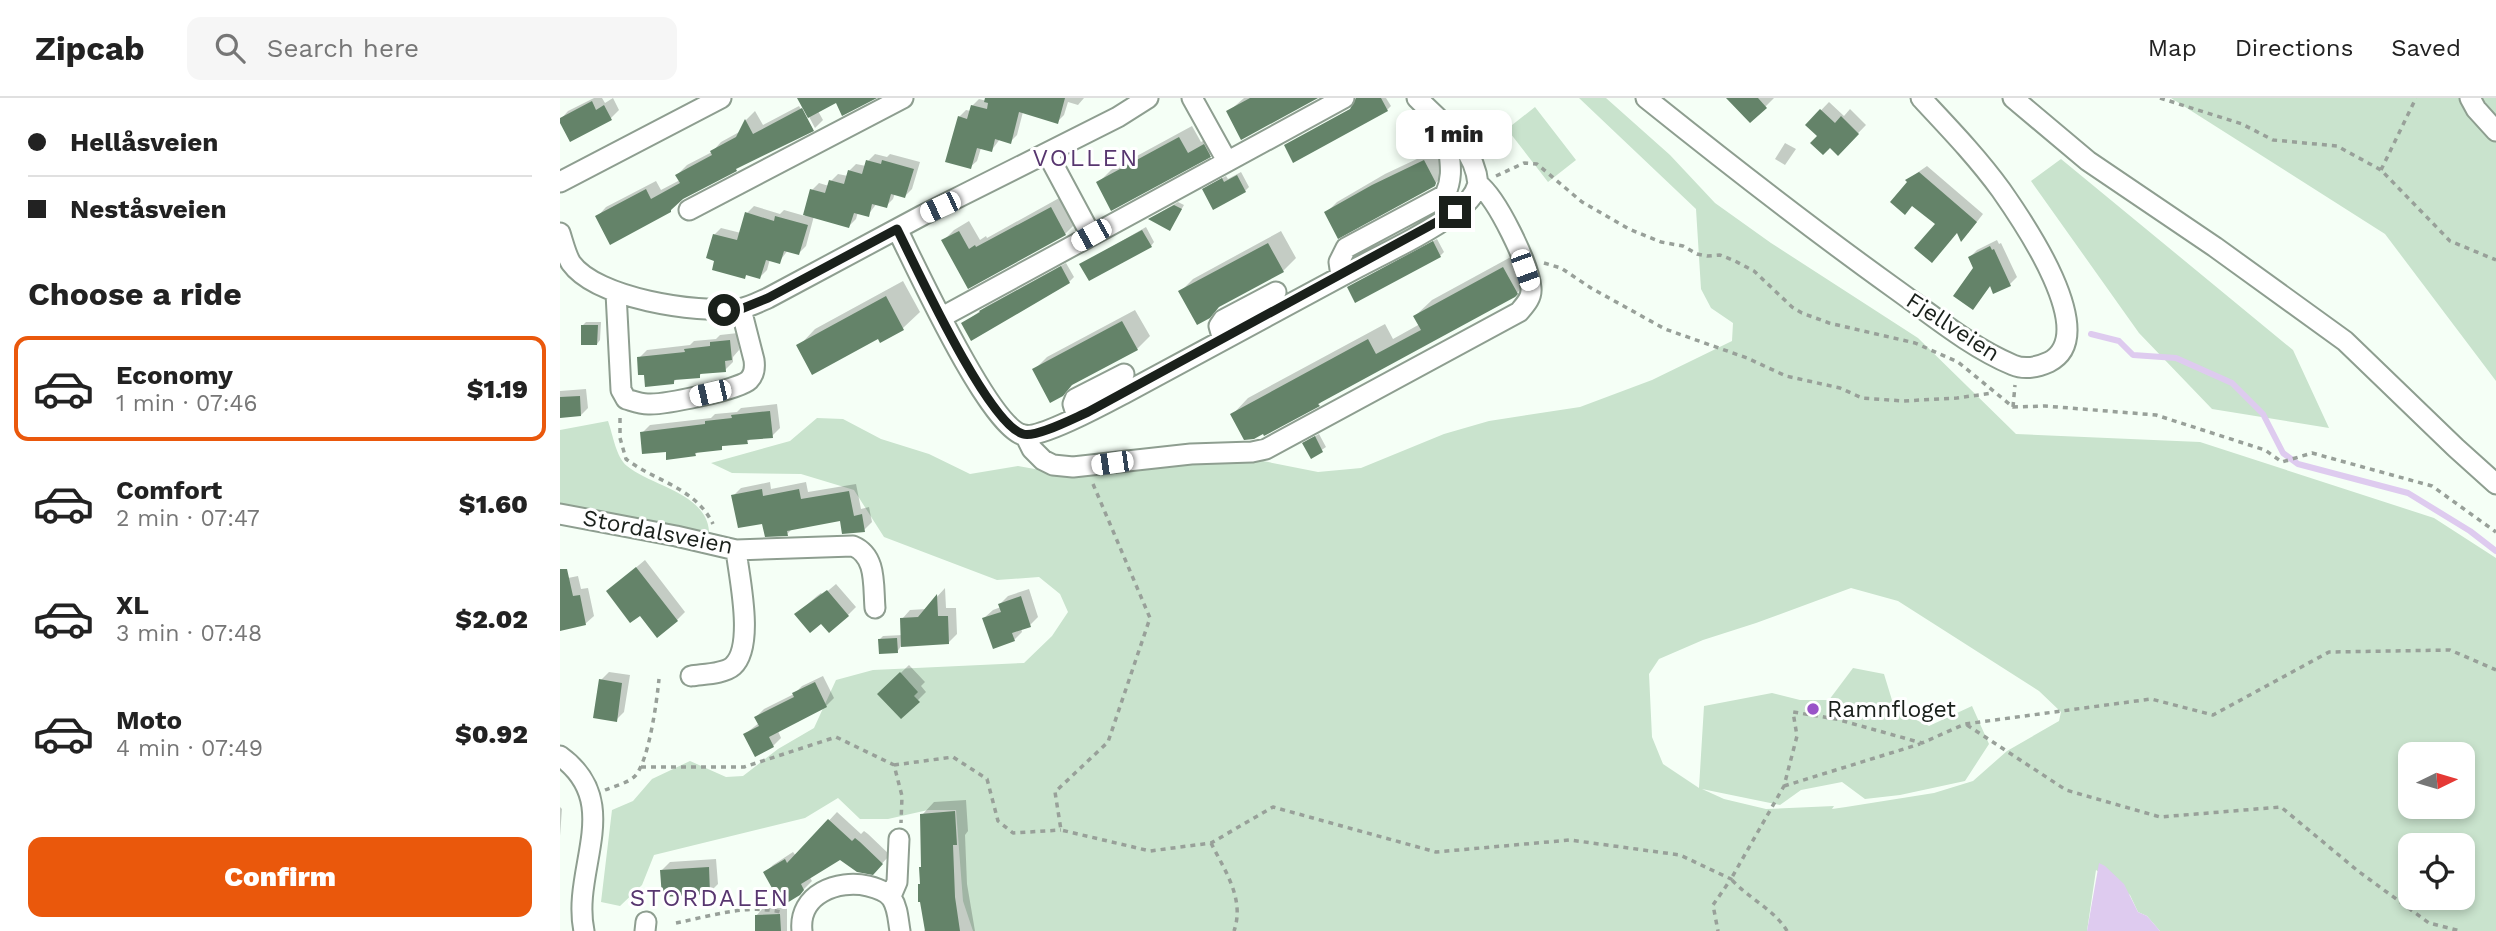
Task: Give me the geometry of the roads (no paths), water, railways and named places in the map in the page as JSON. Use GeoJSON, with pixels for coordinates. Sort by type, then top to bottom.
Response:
{"type":"FeatureCollection","features":[{"type":"Feature","properties":{"kind":"street"},"geometry":{"type":"LineString","coordinates":[[560,182],[721,98]]}},
{"type":"Feature","properties":{"kind":"street"},"geometry":{"type":"LineString","coordinates":[[689,210],[903,98]]}},
{"type":"Feature","properties":{"kind":"street"},"geometry":{"type":"LineString","coordinates":[[560,233],[565,266],[617,293],[650,302],[724,310],[741,309],[768,298],[1118,117],[1148,98]]}},
{"type":"Feature","properties":{"kind":"street"},"geometry":{"type":"LineString","coordinates":[[1192,98],[1227,161]]}},
{"type":"Feature","properties":{"kind":"street"},"geometry":{"type":"LineString","coordinates":[[942,317],[1344,98]]}},
{"type":"Feature","properties":{"kind":"street"},"geometry":{"type":"LineString","coordinates":[[1025,435],[1032,449],[1043,460],[1053,465],[1085,467],[1191,454],[1266,449],[1519,312],[1528,302],[1531,286],[1497,205],[1478,184],[1473,162],[1460,142],[1418,98]]}},
{"type":"Feature","properties":{"kind":"street","name":"Fjellveien"},"geometry":{"type":"LineString","coordinates":[[1646,98],[1870,271],[1954,331],[2016,367],[2038,367],[2053,359],[2064,345],[2068,323],[2062,297],[2048,265],[2001,190],[1921,98]]}},
{"type":"Feature","properties":{"kind":"street"},"geometry":{"type":"LineString","coordinates":[[2013,98],[2088,161],[2215,247],[2345,341],[2496,484]]}},
{"type":"Feature","properties":{"kind":"street"},"geometry":{"type":"LineString","coordinates":[[2470,98],[2496,131]]}},
{"type":"Feature","properties":{"kind":"street"},"geometry":{"type":"LineString","coordinates":[[1341,276],[1339,262],[1346,248],[1445,195],[1450,185],[1449,152],[1460,142]]}},
{"type":"Feature","properties":{"kind":"street"},"geometry":{"type":"LineString","coordinates":[[1047,153],[1091,235]]}},
{"type":"Feature","properties":{"kind":"street"},"geometry":{"type":"LineString","coordinates":[[897,229],[990,404],[1014,430],[1025,435],[1041,432],[1077,417],[1341,276],[1455,212],[1470,200],[1478,184]]}},
{"type":"Feature","properties":{"kind":"street"},"geometry":{"type":"LineString","coordinates":[[1223,340],[1219,326],[1223,320],[1276,292]]}},
{"type":"Feature","properties":{"kind":"street"},"geometry":{"type":"LineString","coordinates":[[617,293],[620,380],[625,396],[633,401],[649,404],[664,403],[744,384],[755,368],[741,309]]}},
{"type":"Feature","properties":{"kind":"street"},"geometry":{"type":"LineString","coordinates":[[1077,417],[1073,404],[1075,399],[1124,374]]}},
{"type":"Feature","properties":{"kind":"street","name":"Stordalsveien"},"geometry":{"type":"LineString","coordinates":[[560,514],[736,550],[853,546],[869,557],[875,608]]}},
{"type":"Feature","properties":{"kind":"street"},"geometry":{"type":"LineString","coordinates":[[691,676],[733,666],[744,644],[736,550]]}},
{"type":"Feature","properties":{"kind":"street"},"geometry":{"type":"LineString","coordinates":[[560,756],[579,772],[586,785],[594,813],[581,899],[584,931]]}},
{"type":"Feature","properties":{"kind":"street"},"geometry":{"type":"LineString","coordinates":[[891,896],[897,882],[899,839]]}},
{"type":"Feature","properties":{"kind":"street"},"geometry":{"type":"LineString","coordinates":[[802,925],[803,913],[810,903],[832,886],[859,884],[875,887],[891,896],[898,911],[900,931]]}},
{"type":"Feature","properties":{"kind":"waterway"},"geometry":{"type":"LineString","coordinates":[[2091,334],[2119,341],[2133,355],[2176,358],[2232,383],[2263,414],[2283,453],[2298,464],[2408,493],[2470,531],[2496,551]]}},
{"type":"Feature","properties":{"kind":"place","name":"Ramnfloget"},"geometry":{"type":"Point","coordinates":[1813,709]}},
{"type":"Feature","properties":{"kind":"district","name":"VOLLEN"},"geometry":{"type":"Point","coordinates":[1086,158]}},
{"type":"Feature","properties":{"kind":"district","name":"STORDALEN"},"geometry":{"type":"Point","coordinates":[710,898]}}]}
